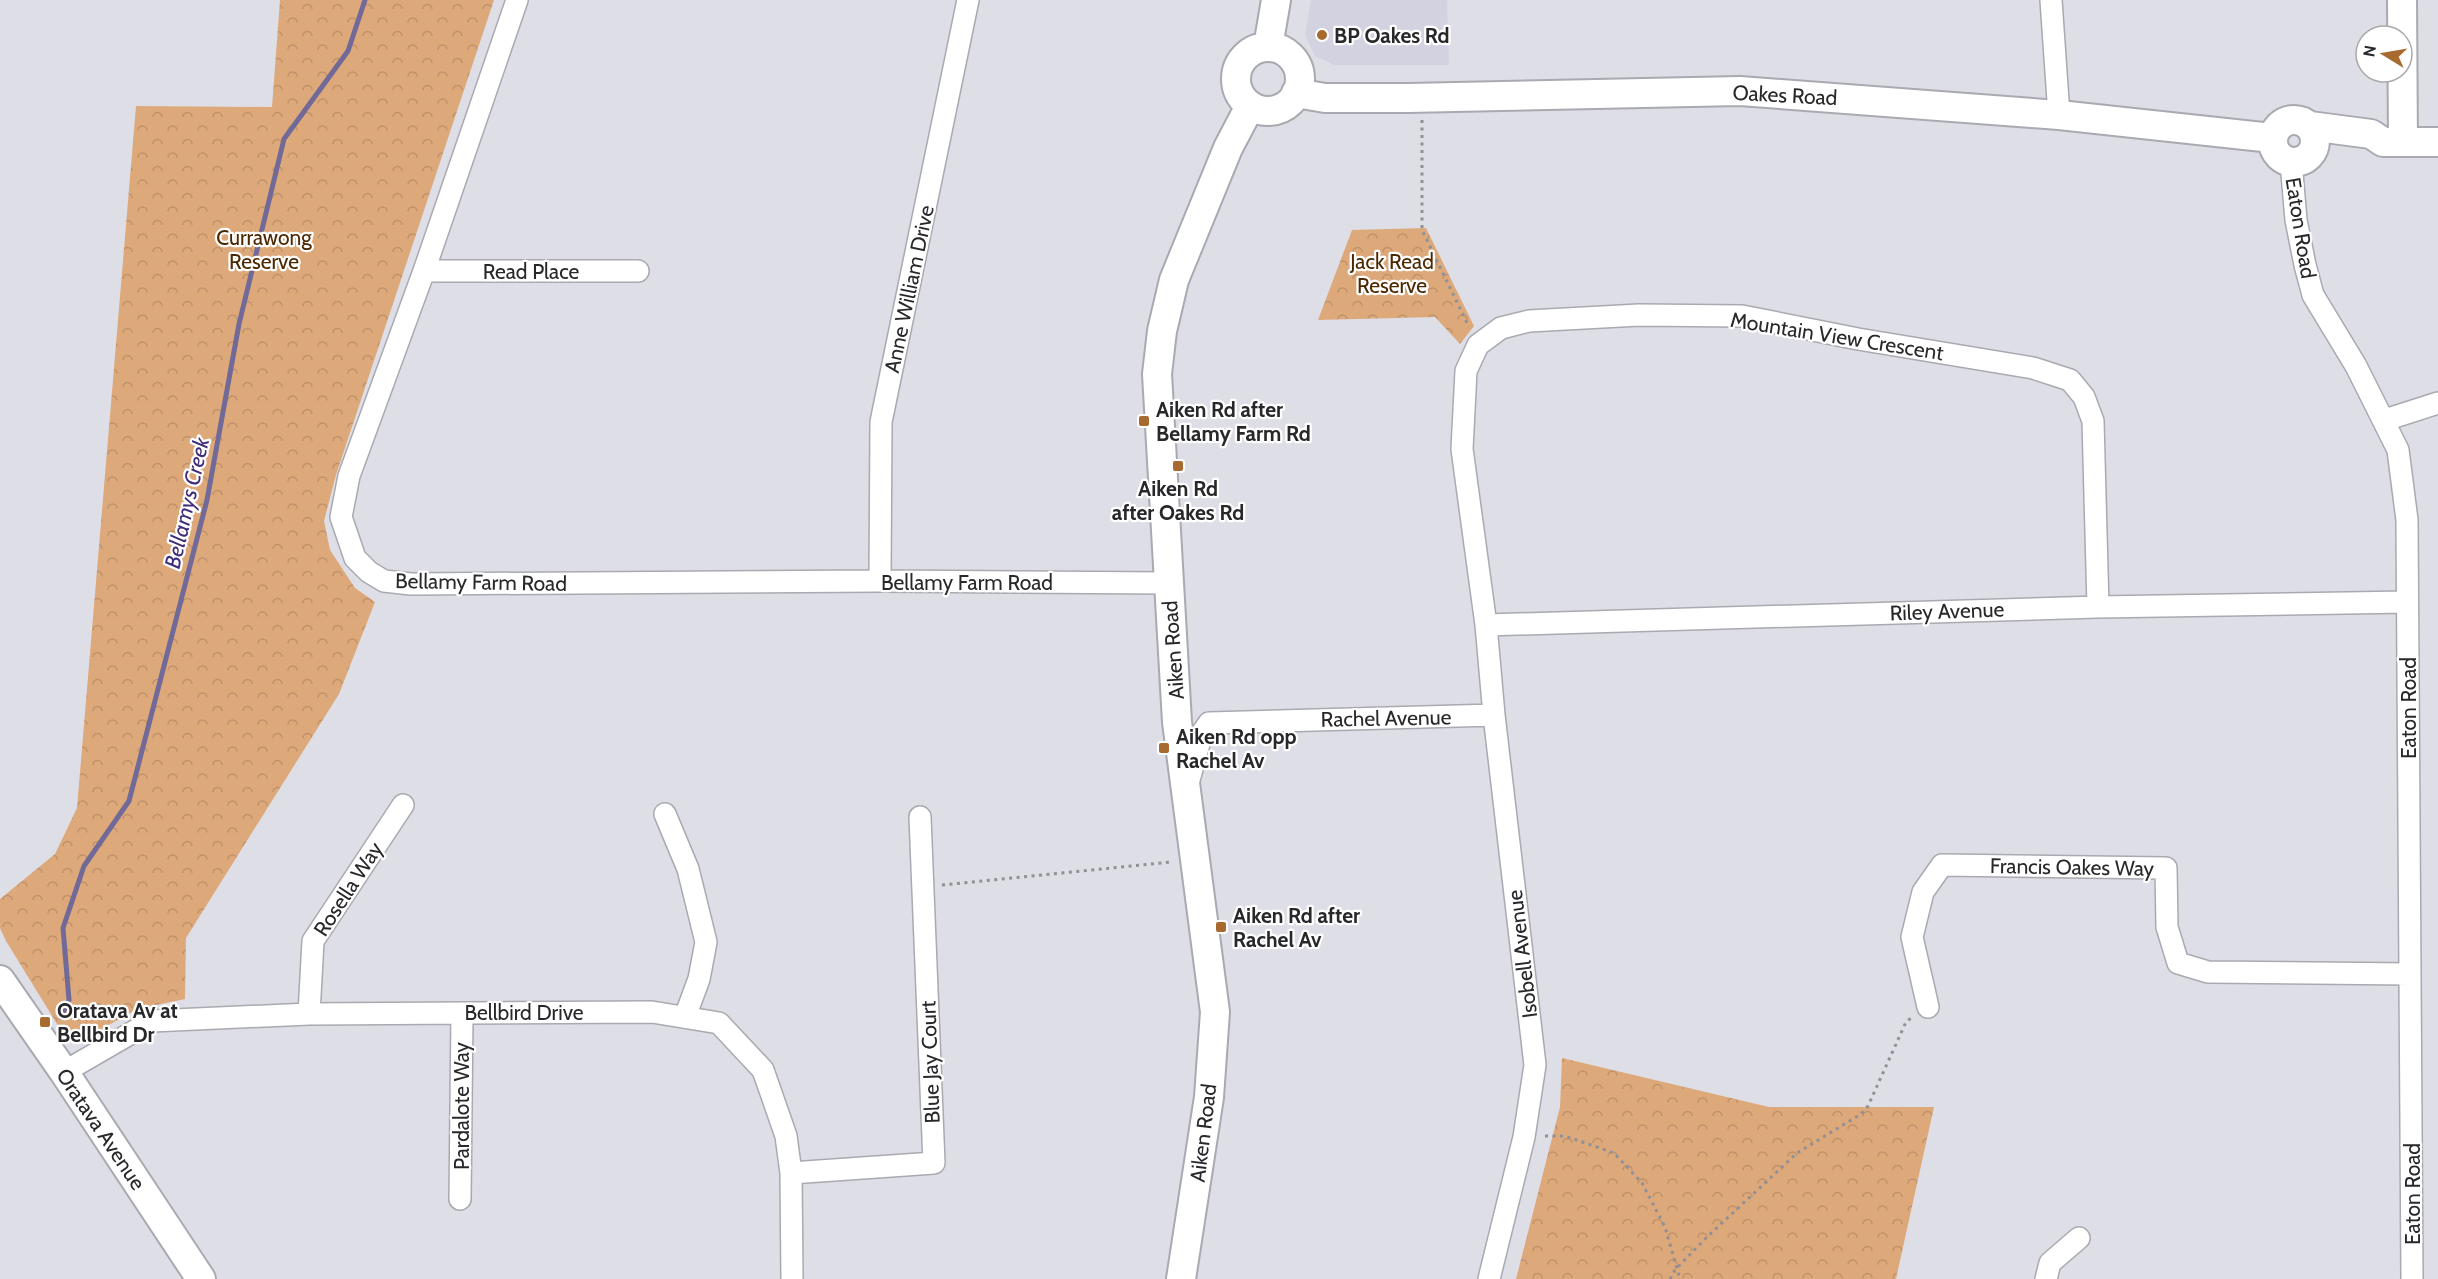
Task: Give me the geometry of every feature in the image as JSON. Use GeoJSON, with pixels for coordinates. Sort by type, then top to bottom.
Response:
{"type":"FeatureCollection","features":[{"type":"Feature","properties":{"kind":"street","name":"Bellamy Farm Road"},"geometry":{"type":"LineString","coordinates":[[517,0],[424,271],[349,476],[341,517],[355,558],[369,572],[384,581],[411,584],[1168,583]]}},
{"type":"Feature","properties":{"kind":"street","name":"Anne William Drive"},"geometry":{"type":"LineString","coordinates":[[880,582],[881,422],[968,0]]}},
{"type":"Feature","properties":{"kind":"street"},"geometry":{"type":"LineString","coordinates":[[1268,46],[1276,0]]}},
{"type":"Feature","properties":{"kind":"street"},"geometry":{"type":"LineString","coordinates":[[2051,0],[2059,115]]}},
{"type":"Feature","properties":{"kind":"street"},"geometry":{"type":"LineString","coordinates":[[2393,142],[2402,0]]}},
{"type":"Feature","properties":{"kind":"street"},"geometry":{"type":"LineString","coordinates":[[1268,46],[1281,49],[1293,60],[1298,69],[1300,81],[1290,102],[1272,110],[1250,106],[1240,96],[1236,85],[1239,63],[1257,48],[1268,46]]}},
{"type":"Feature","properties":{"kind":"street","name":"Oakes Road"},"geometry":{"type":"LineString","coordinates":[[1296,93],[1325,98],[1422,98],[1740,91],[2059,115],[2272,138]]}},
{"type":"Feature","properties":{"kind":"street","name":"Aiken Road"},"geometry":{"type":"LineString","coordinates":[[1181,1279],[1209,1097],[1215,1012],[1177,722],[1157,374],[1162,331],[1174,280],[1228,148],[1250,106]]}},
{"type":"Feature","properties":{"kind":"street"},"geometry":{"type":"LineString","coordinates":[[2393,142],[2371,135],[2310,126],[2299,120],[2285,121],[2274,131],[2272,138],[2279,157],[2301,158],[2371,148],[2393,142],[2438,142]]}},
{"type":"Feature","properties":{"kind":"street"},"geometry":{"type":"LineString","coordinates":[[2301,158],[2315,141],[2310,126]]}},
{"type":"Feature","properties":{"kind":"street","name":"Eaton Road"},"geometry":{"type":"LineString","coordinates":[[2301,158],[2296,220],[2313,295],[2356,366],[2398,450],[2407,520],[2412,1279]]}},
{"type":"Feature","properties":{"kind":"street","name":"Read Place"},"geometry":{"type":"LineString","coordinates":[[424,271],[638,272]]}},
{"type":"Feature","properties":{"kind":"street","name":"Mountain View Crescent"},"geometry":{"type":"LineString","coordinates":[[1478,345],[1501,328],[1529,321],[1639,315],[1742,316],[1858,339],[2033,368],[2070,380],[2084,397],[2093,422],[2098,607]]}},
{"type":"Feature","properties":{"kind":"street"},"geometry":{"type":"LineString","coordinates":[[1478,345],[1466,371],[1462,449],[1486,625]]}},
{"type":"Feature","properties":{"kind":"street"},"geometry":{"type":"LineString","coordinates":[[2385,420],[2438,403]]}},
{"type":"Feature","properties":{"kind":"street","name":"Riley Avenue"},"geometry":{"type":"LineString","coordinates":[[1486,625],[2098,607],[2407,602]]}},
{"type":"Feature","properties":{"kind":"street","name":"Isobell Avenue"},"geometry":{"type":"LineString","coordinates":[[1486,625],[1494,715],[1535,1065],[1524,1137],[1489,1279]]}},
{"type":"Feature","properties":{"kind":"street","name":"Rachel Avenue"},"geometry":{"type":"LineString","coordinates":[[1185,792],[1202,733],[1209,723],[1494,715]]}},
{"type":"Feature","properties":{"kind":"street","name":"Rosella Way"},"geometry":{"type":"LineString","coordinates":[[309,1014],[313,941],[403,805]]}},
{"type":"Feature","properties":{"kind":"street"},"geometry":{"type":"LineString","coordinates":[[665,814],[688,869],[706,942],[699,979],[685,1017]]}},
{"type":"Feature","properties":{"kind":"street","name":"Blue Jay Court"},"geometry":{"type":"LineString","coordinates":[[791,1173],[934,1163],[920,817]]}},
{"type":"Feature","properties":{"kind":"street","name":"Francis Oakes Way"},"geometry":{"type":"LineString","coordinates":[[1928,1007],[1912,936],[1923,892],[1942,865],[2166,868],[2167,927],[2178,963],[2208,972],[2410,974]]}},
{"type":"Feature","properties":{"kind":"street","name":"Oratava Avenue"},"geometry":{"type":"LineString","coordinates":[[0,980],[201,1279]]}},
{"type":"Feature","properties":{"kind":"street","name":"Bellbird Drive"},"geometry":{"type":"LineString","coordinates":[[64,1072],[152,1021],[309,1014],[652,1012],[719,1023],[763,1070],[786,1136],[791,1173],[792,1279]]}},
{"type":"Feature","properties":{"kind":"street","name":"Pardalote Way"},"geometry":{"type":"LineString","coordinates":[[460,1199],[462,1013]]}},
{"type":"Feature","properties":{"kind":"street"},"geometry":{"type":"LineString","coordinates":[[2046,1279],[2050,1263],[2079,1238]]}},
{"type":"Feature","properties":{"kind":"path"},"geometry":{"type":"LineString","coordinates":[[1422,98],[1422,230],[1478,345]]}},
{"type":"Feature","properties":{"kind":"path"},"geometry":{"type":"LineString","coordinates":[[922,887],[1171,862]]}},
{"type":"Feature","properties":{"kind":"path"},"geometry":{"type":"LineString","coordinates":[[1670,1279],[1675,1270],[1797,1153],[1862,1114],[1868,1106],[1906,1022],[1928,1007]]}},
{"type":"Feature","properties":{"kind":"path"},"geometry":{"type":"LineString","coordinates":[[1524,1137],[1566,1136],[1614,1153],[1642,1183],[1665,1227],[1675,1270],[1680,1279]]}},
{"type":"Feature","properties":{"kind":"shaded area"},"geometry":{"type":"Polygon","coordinates":[[[1311,0],[1447,0],[1449,65],[1334,65],[1315,56],[1305,35],[1311,0]]]}},
{"type":"Feature","properties":{"kind":"green space","name":"Currawong Reserve"},"geometry":{"type":"Polygon","coordinates":[[[280,0],[494,0],[336,475],[324,521],[330,550],[355,588],[375,602],[339,694],[186,938],[185,999],[137,1009],[84,1039],[65,1037],[6,941],[0,928],[0,899],[55,854],[77,808],[136,106],[272,107],[280,0]]]}},
{"type":"Feature","properties":{"kind":"green space","name":"Jack Read Reserve"},"geometry":{"type":"Polygon","coordinates":[[[1426,228],[1474,326],[1460,344],[1435,317],[1318,320],[1352,230],[1426,228]]]}},
{"type":"Feature","properties":{"kind":"green space"},"geometry":{"type":"Polygon","coordinates":[[[1562,1058],[1769,1107],[1934,1107],[1896,1279],[1516,1279],[1560,1107],[1562,1058]]]}},
{"type":"Feature","properties":{"kind":"waterway","name":"Bellamys Creek"},"geometry":{"type":"LineString","coordinates":[[61,1017],[69,1000],[63,928],[84,866],[129,801],[207,500],[239,324],[284,139],[348,51],[365,0]]}},
{"type":"Feature","properties":{"kind":"place","name":"BP Oakes Rd"},"geometry":{"type":"Point","coordinates":[1322,35]}},
{"type":"Feature","properties":{"kind":"place","name":"Aiken Rd after Bellamy Farm Rd"},"geometry":{"type":"Point","coordinates":[1144,421]}},
{"type":"Feature","properties":{"kind":"place","name":"Aiken Rd after Oakes Rd"},"geometry":{"type":"Point","coordinates":[1178,466]}},
{"type":"Feature","properties":{"kind":"place","name":"Aiken Rd opp Rachel Av"},"geometry":{"type":"Point","coordinates":[1164,748]}},
{"type":"Feature","properties":{"kind":"place","name":"Aiken Rd after Rachel Av"},"geometry":{"type":"Point","coordinates":[1221,927]}},
{"type":"Feature","properties":{"kind":"place","name":"Oratava Av at Bellbird Dr"},"geometry":{"type":"Point","coordinates":[45,1022]}}]}
